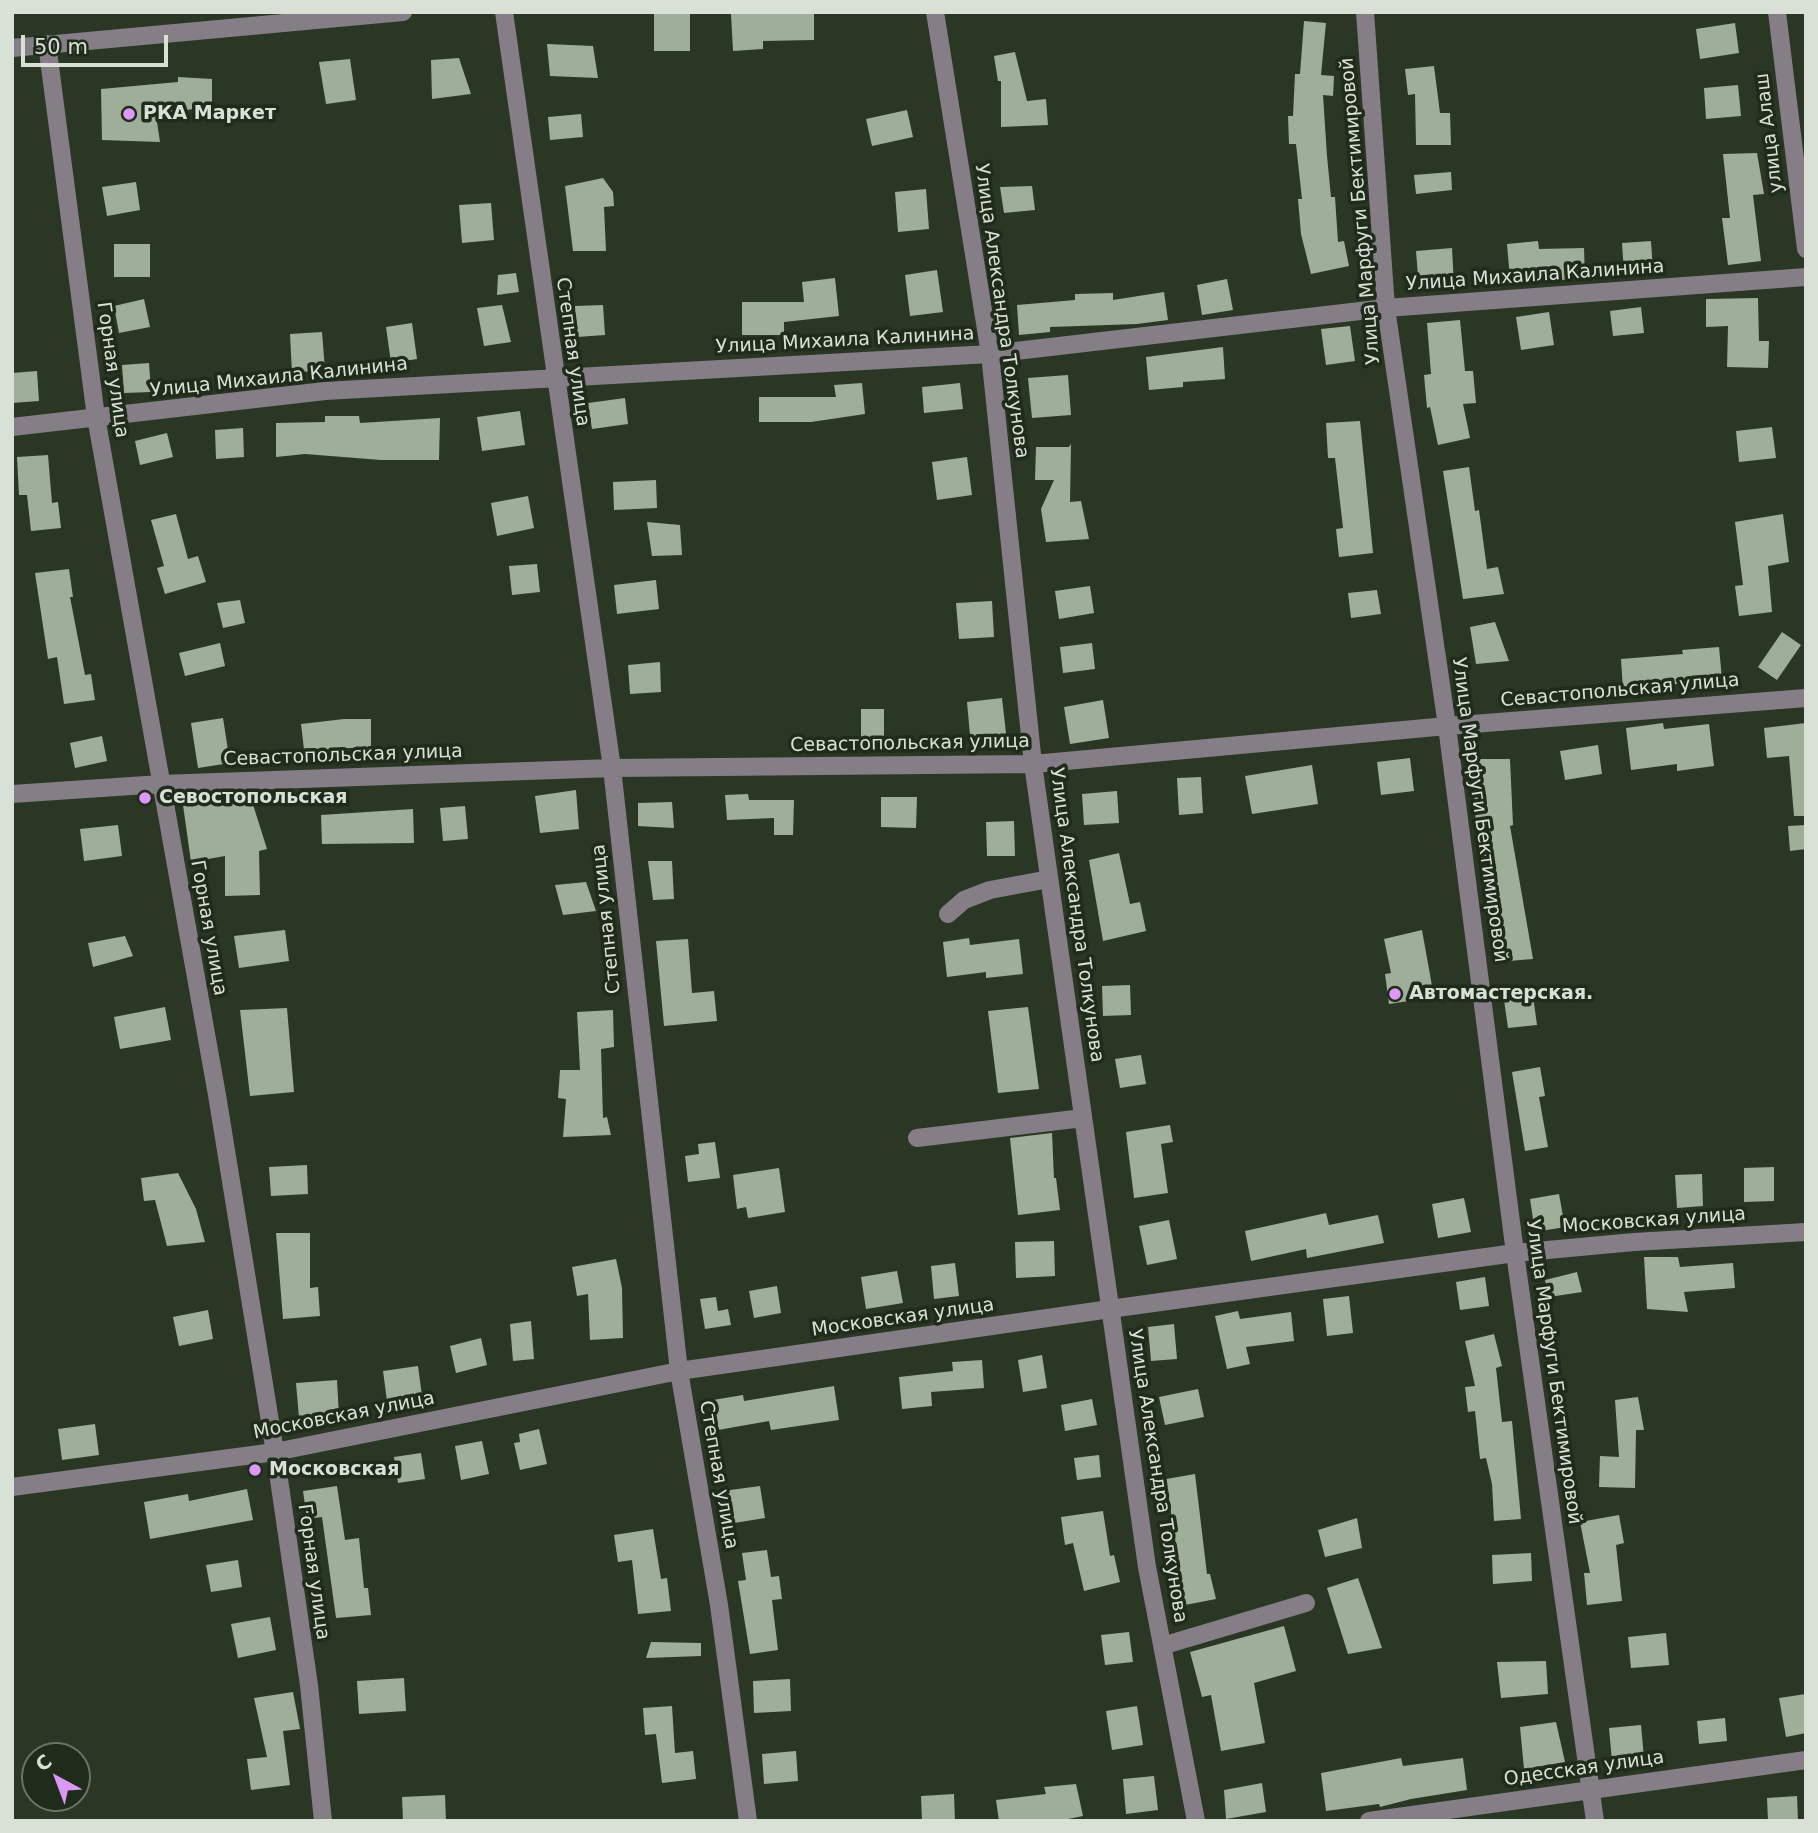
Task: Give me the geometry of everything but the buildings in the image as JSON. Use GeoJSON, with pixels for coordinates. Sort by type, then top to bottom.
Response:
{"type":"FeatureCollection","features":[{"type":"Feature","properties":{"kind":"street"},"geometry":{"type":"LineString","coordinates":[[12,48],[403,12]]}},
{"type":"Feature","properties":{"kind":"street","name":"Степная улица"},"geometry":{"type":"LineString","coordinates":[[504,12],[554,378],[612,768],[679,1371],[719,1605],[748,1821]]}},
{"type":"Feature","properties":{"kind":"street","name":"Улица Александра Толкунова"},"geometry":{"type":"LineString","coordinates":[[935,12],[990,354],[1033,764],[1147,1567],[1196,1821]]}},
{"type":"Feature","properties":{"kind":"street","name":"Улица Марфуги Бектимировой"},"geometry":{"type":"LineString","coordinates":[[1365,12],[1386,308],[1447,726],[1515,1253],[1595,1821]]}},
{"type":"Feature","properties":{"kind":"street","name":"улица Алаш"},"geometry":{"type":"LineString","coordinates":[[1777,12],[1806,249]]}},
{"type":"Feature","properties":{"kind":"street","name":"Горная улица"},"geometry":{"type":"LineString","coordinates":[[47,44],[96,417],[217,1096],[275,1452],[309,1685],[323,1821]]}},
{"type":"Feature","properties":{"kind":"street","name":"Улица Михаила Калинина"},"geometry":{"type":"LineString","coordinates":[[12,427],[325,391],[990,354],[1386,308],[1806,277]]}},
{"type":"Feature","properties":{"kind":"street","name":"Севастопольская улица"},"geometry":{"type":"LineString","coordinates":[[12,794],[161,784],[612,768],[1033,764],[1447,726],[1806,698]]}},
{"type":"Feature","properties":{"kind":"street"},"geometry":{"type":"LineString","coordinates":[[948,914],[964,900],[990,890],[1049,879]]}},
{"type":"Feature","properties":{"kind":"street"},"geometry":{"type":"LineString","coordinates":[[917,1138],[1083,1118]]}},
{"type":"Feature","properties":{"kind":"street","name":"Московская улица"},"geometry":{"type":"LineString","coordinates":[[12,1487],[275,1452],[679,1371],[1110,1309],[1515,1253],[1806,1232]]}},
{"type":"Feature","properties":{"kind":"street"},"geometry":{"type":"LineString","coordinates":[[1162,1646],[1306,1603]]}},
{"type":"Feature","properties":{"kind":"street","name":"Одесская улица"},"geometry":{"type":"LineString","coordinates":[[1369,1821],[1806,1760]]}},
{"type":"Feature","properties":{"kind":"place","name":"РКА Маркет"},"geometry":{"type":"Point","coordinates":[129,114]}},
{"type":"Feature","properties":{"kind":"place","name":"Севостопольская"},"geometry":{"type":"Point","coordinates":[145,798]}},
{"type":"Feature","properties":{"kind":"place","name":"Автомастерская."},"geometry":{"type":"Point","coordinates":[1395,994]}},
{"type":"Feature","properties":{"kind":"place","name":"Московская"},"geometry":{"type":"Point","coordinates":[255,1470]}}]}
